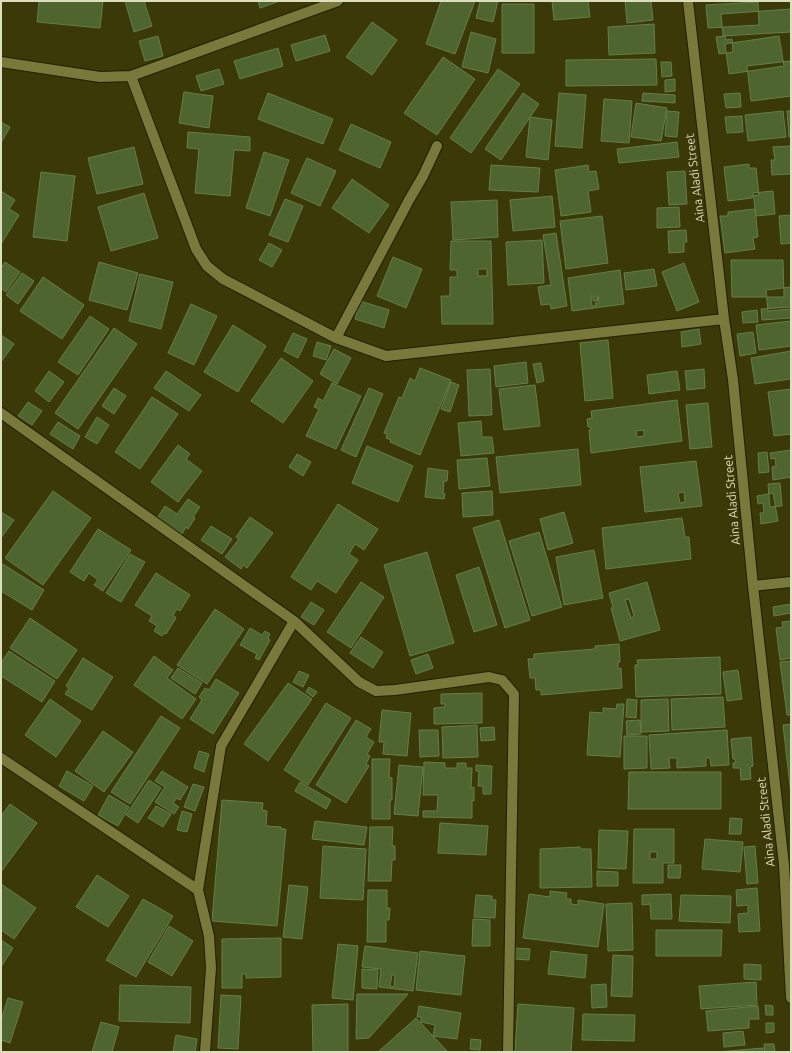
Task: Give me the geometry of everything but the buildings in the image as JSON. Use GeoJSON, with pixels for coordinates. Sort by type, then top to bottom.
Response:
{"type":"FeatureCollection","features":[{"type":"Feature","properties":{"kind":"street"},"geometry":{"type":"LineString","coordinates":[[1,62],[100,78],[131,76],[338,1]]}},
{"type":"Feature","properties":{"kind":"street","name":"Aina Aladi Street"},"geometry":{"type":"LineString","coordinates":[[688,1],[724,319],[733,380],[753,586],[787,865],[791,998]]}},
{"type":"Feature","properties":{"kind":"street"},"geometry":{"type":"LineString","coordinates":[[131,76],[196,249],[208,266],[223,279],[336,338],[386,356],[724,319]]}},
{"type":"Feature","properties":{"kind":"street"},"geometry":{"type":"LineString","coordinates":[[336,338],[423,176],[437,146]]}},
{"type":"Feature","properties":{"kind":"street"},"geometry":{"type":"LineString","coordinates":[[1,413],[294,621],[359,682],[376,691],[395,690],[490,677],[502,680],[514,694],[508,1052]]}},
{"type":"Feature","properties":{"kind":"street"},"geometry":{"type":"LineString","coordinates":[[753,586],[791,582]]}},
{"type":"Feature","properties":{"kind":"street"},"geometry":{"type":"LineString","coordinates":[[205,1052],[211,968],[209,936],[198,890],[221,746],[294,621]]}},
{"type":"Feature","properties":{"kind":"street"},"geometry":{"type":"LineString","coordinates":[[1,758],[198,890]]}}]}
